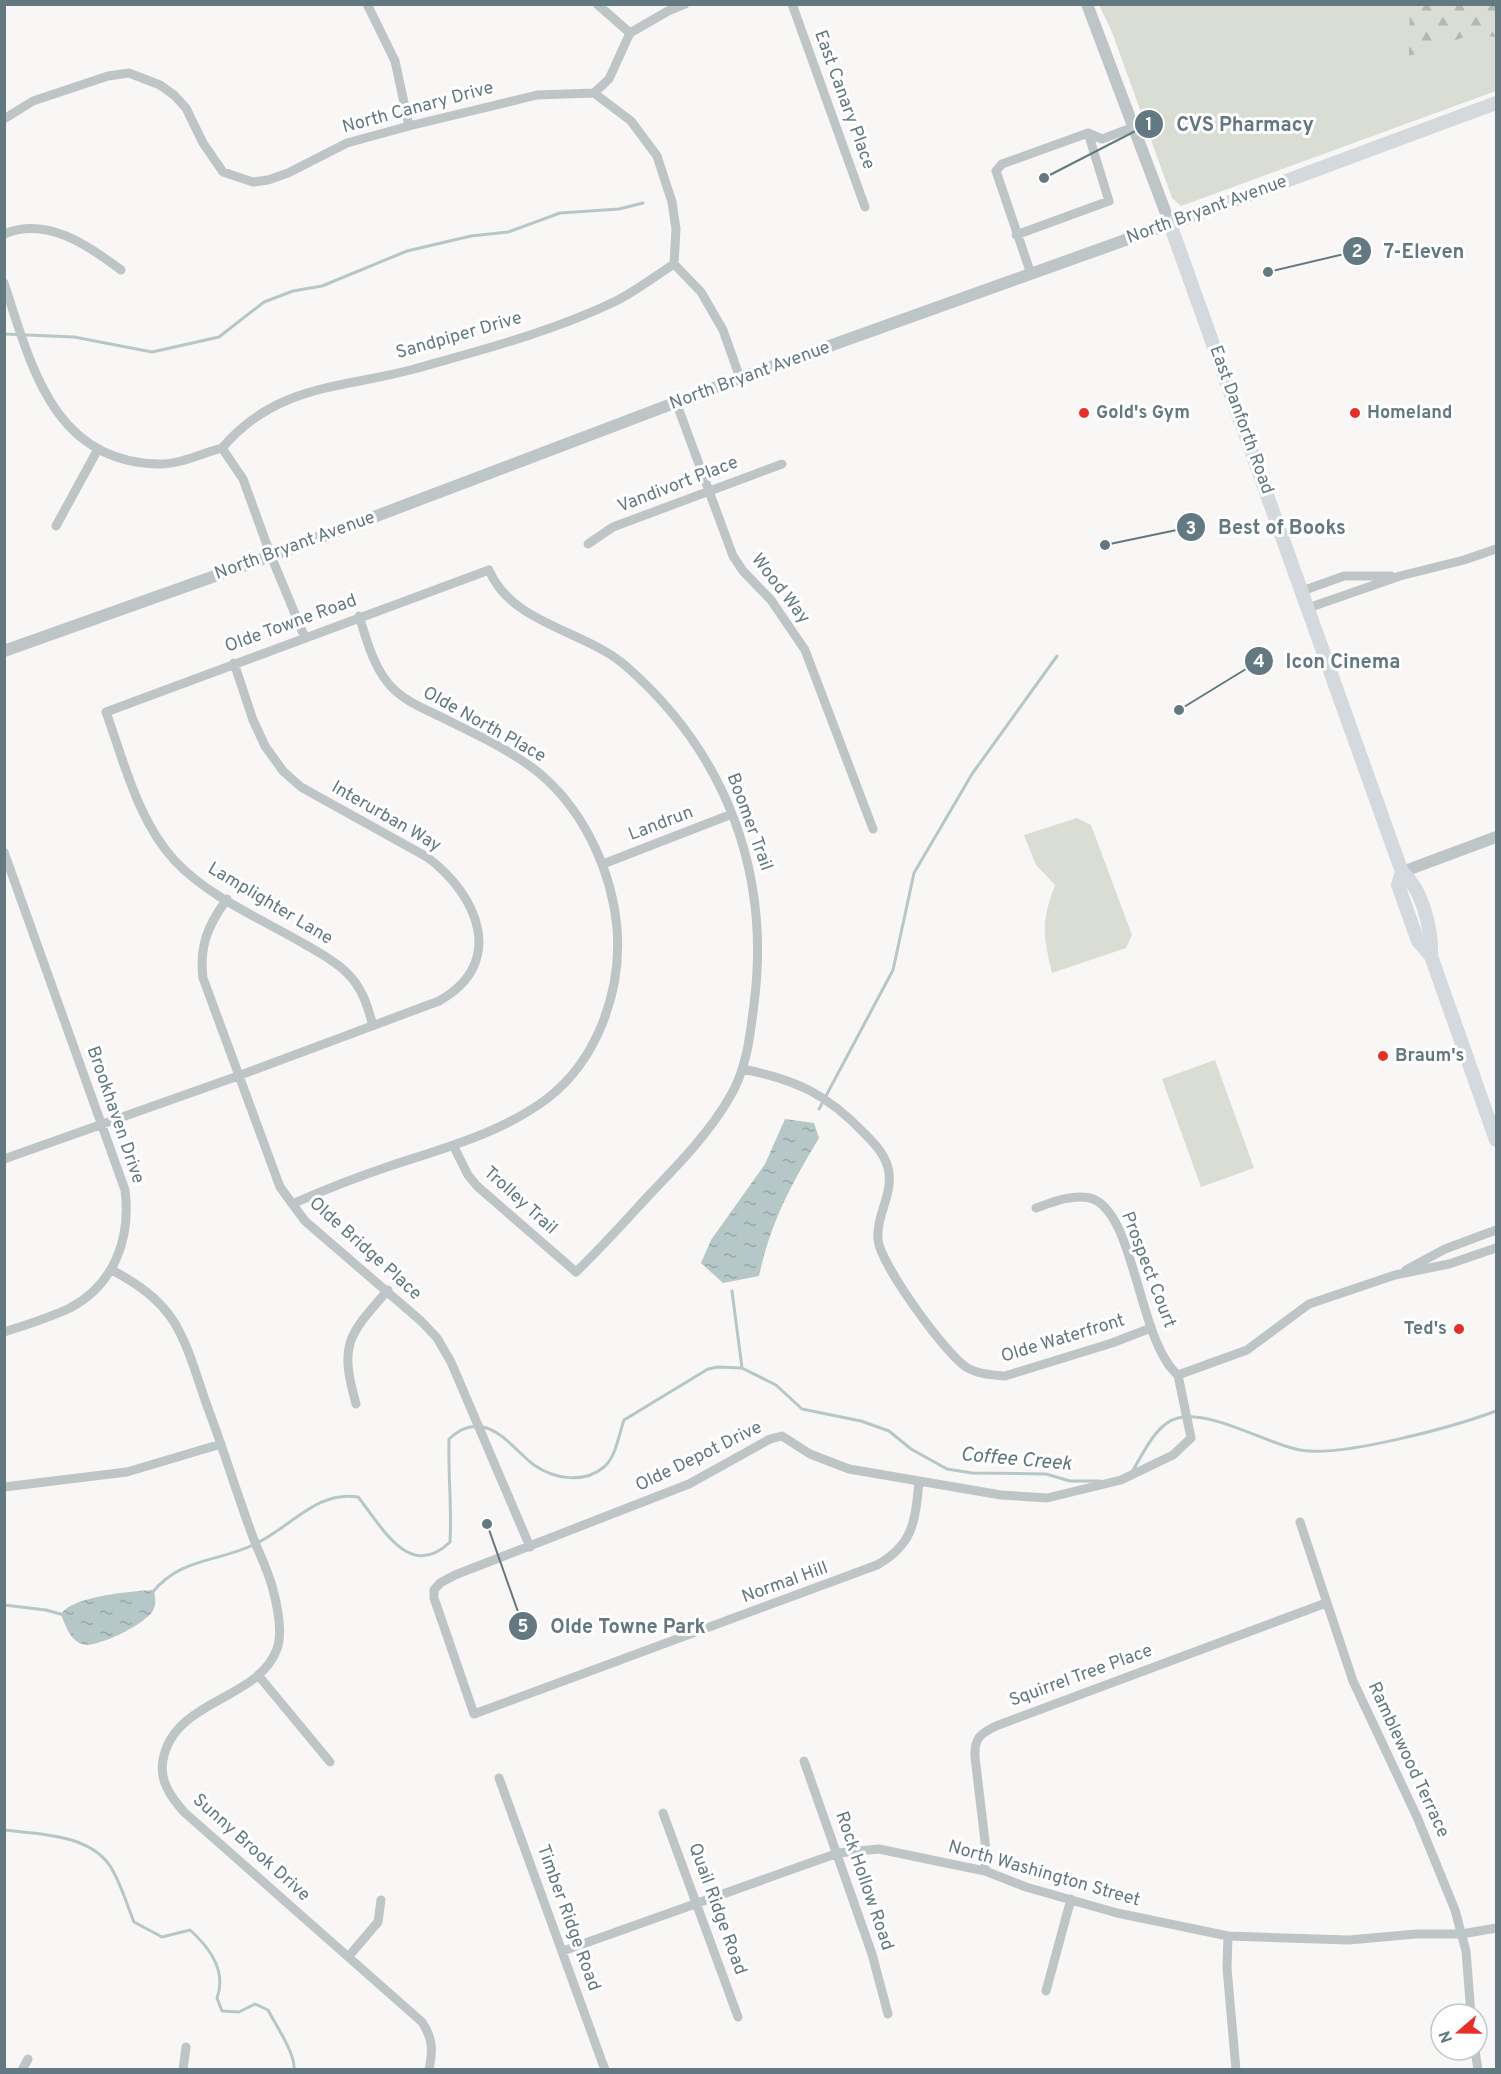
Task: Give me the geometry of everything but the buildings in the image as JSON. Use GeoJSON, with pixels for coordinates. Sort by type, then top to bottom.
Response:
{"type":"FeatureCollection","features":[{"type":"Feature","properties":{"kind":"main road","name":"North Bryant Avenue"},"geometry":{"type":"LineString","coordinates":[[1170,224],[1497,103]]}},
{"type":"Feature","properties":{"kind":"main road","name":"East Danforth Road"},"geometry":{"type":"LineString","coordinates":[[1170,224],[1402,872],[1398,885],[1418,941],[1431,956],[1497,1140]]}},
{"type":"Feature","properties":{"kind":"street"},"geometry":{"type":"LineString","coordinates":[[367,4],[395,61],[409,126]]}},
{"type":"Feature","properties":{"kind":"street"},"geometry":{"type":"LineString","coordinates":[[597,4],[630,33]]}},
{"type":"Feature","properties":{"kind":"street"},"geometry":{"type":"LineString","coordinates":[[685,4],[630,33],[609,79],[594,93],[632,121],[657,156],[672,202],[676,228],[674,264],[701,292],[723,330],[740,378]]}},
{"type":"Feature","properties":{"kind":"street","name":"East Canary Place"},"geometry":{"type":"LineString","coordinates":[[792,4],[865,207]]}},
{"type":"Feature","properties":{"kind":"street","name":"East Danforth Road"},"geometry":{"type":"LineString","coordinates":[[1087,4],[1170,224]]}},
{"type":"Feature","properties":{"kind":"street","name":"North Canary Drive"},"geometry":{"type":"LineString","coordinates":[[4,119],[33,101],[108,76],[129,73],[160,85],[174,95],[186,108],[203,143],[224,172],[253,182],[288,173],[347,143],[409,126],[537,95],[594,93]]}},
{"type":"Feature","properties":{"kind":"street"},"geometry":{"type":"LineString","coordinates":[[1031,274],[996,171],[1002,164],[1088,133],[1102,138],[1134,127]]}},
{"type":"Feature","properties":{"kind":"street"},"geometry":{"type":"LineString","coordinates":[[1017,235],[1109,201],[1088,133]]}},
{"type":"Feature","properties":{"kind":"street","name":"North Bryant Avenue"},"geometry":{"type":"LineString","coordinates":[[4,651],[271,556],[740,378],[1170,224]]}},
{"type":"Feature","properties":{"kind":"street"},"geometry":{"type":"LineString","coordinates":[[4,234],[20,228],[40,227],[55,231],[98,253],[122,270]]}},
{"type":"Feature","properties":{"kind":"street","name":"Sandpiper Drive"},"geometry":{"type":"LineString","coordinates":[[222,448],[251,421],[299,394],[422,367],[585,314],[638,289],[674,264]]}},
{"type":"Feature","properties":{"kind":"street"},"geometry":{"type":"LineString","coordinates":[[4,283],[35,376],[65,419],[81,437],[113,456],[161,464],[184,460],[222,448],[243,479],[271,556],[305,638]]}},
{"type":"Feature","properties":{"kind":"street","name":"Wood Way"},"geometry":{"type":"LineString","coordinates":[[676,402],[727,543],[742,571],[771,600],[805,650],[873,829]]}},
{"type":"Feature","properties":{"kind":"street"},"geometry":{"type":"LineString","coordinates":[[56,526],[98,449]]}},
{"type":"Feature","properties":{"kind":"street","name":"Vandivort Place"},"geometry":{"type":"LineString","coordinates":[[588,544],[614,527],[782,464]]}},
{"type":"Feature","properties":{"kind":"street"},"geometry":{"type":"LineString","coordinates":[[1308,608],[1400,576],[1464,561],[1497,549]]}},
{"type":"Feature","properties":{"kind":"street","name":"Olde Towne Road"},"geometry":{"type":"LineString","coordinates":[[106,712],[358,616],[489,570]]}},
{"type":"Feature","properties":{"kind":"street","name":"Boomer Trail"},"geometry":{"type":"LineString","coordinates":[[489,570],[495,585],[518,606],[625,664],[652,690],[706,758],[721,784],[751,871],[759,941],[757,983],[743,1069],[710,1128],[576,1272]]}},
{"type":"Feature","properties":{"kind":"street"},"geometry":{"type":"LineString","coordinates":[[1302,591],[1344,576],[1400,576]]}},
{"type":"Feature","properties":{"kind":"street","name":"Olde North Place"},"geometry":{"type":"LineString","coordinates":[[292,1204],[503,1125],[550,1096],[593,1043],[613,995],[617,972],[615,911],[603,864],[565,800],[546,779],[525,764],[456,724],[408,701],[387,682],[371,651],[358,616]]}},
{"type":"Feature","properties":{"kind":"street","name":"Interurban Way"},"geometry":{"type":"LineString","coordinates":[[4,1159],[238,1076],[439,1001],[465,982],[478,947],[473,907],[445,870],[427,857],[301,787],[283,771],[265,746],[253,720],[234,663]]}},
{"type":"Feature","properties":{"kind":"street","name":"Lamplighter Lane"},"geometry":{"type":"LineString","coordinates":[[106,712],[149,825],[175,861],[208,889],[330,960],[348,973],[360,990],[373,1026]]}},
{"type":"Feature","properties":{"kind":"street","name":"Landrun"},"geometry":{"type":"LineString","coordinates":[[603,864],[732,814]]}},
{"type":"Feature","properties":{"kind":"street"},"geometry":{"type":"LineString","coordinates":[[1402,872],[1497,837]]}},
{"type":"Feature","properties":{"kind":"street","name":"Brookhaven Drive"},"geometry":{"type":"LineString","coordinates":[[4,852],[125,1190],[129,1216],[124,1239],[112,1270],[90,1293],[71,1307],[4,1332]]}},
{"type":"Feature","properties":{"kind":"street","name":"Olde Bridge Place"},"geometry":{"type":"LineString","coordinates":[[227,899],[211,921],[200,958],[208,998],[280,1187],[305,1221],[388,1290],[437,1338],[450,1362],[530,1548]]}},
{"type":"Feature","properties":{"kind":"street","name":"Olde Waterfront"},"geometry":{"type":"LineString","coordinates":[[743,1069],[779,1076],[830,1102],[848,1117],[884,1156],[890,1182],[880,1214],[878,1242],[914,1304],[953,1357],[967,1368],[987,1375],[1005,1376],[1112,1343],[1151,1328]]}},
{"type":"Feature","properties":{"kind":"street","name":"Trolley Trail"},"geometry":{"type":"LineString","coordinates":[[453,1145],[468,1175],[477,1186],[576,1272]]}},
{"type":"Feature","properties":{"kind":"street","name":"Prospect Court"},"geometry":{"type":"LineString","coordinates":[[1036,1208],[1074,1197],[1091,1198],[1104,1206],[1112,1215],[1121,1235],[1151,1328],[1169,1367],[1178,1375]]}},
{"type":"Feature","properties":{"kind":"street"},"geometry":{"type":"LineString","coordinates":[[1395,1275],[1445,1249],[1497,1230]]}},
{"type":"Feature","properties":{"kind":"street"},"geometry":{"type":"LineString","coordinates":[[1178,1375],[1247,1350],[1310,1304],[1395,1275],[1449,1264],[1497,1248]]}},
{"type":"Feature","properties":{"kind":"street","name":"Sunny Brook Drive"},"geometry":{"type":"LineString","coordinates":[[112,1270],[146,1290],[173,1322],[221,1444],[276,1604],[278,1648],[258,1675],[200,1710],[174,1731],[163,1759],[165,1784],[171,1798],[184,1812],[422,2022],[431,2036],[433,2049],[429,2070]]}},
{"type":"Feature","properties":{"kind":"street"},"geometry":{"type":"LineString","coordinates":[[356,1404],[348,1373],[349,1346],[364,1320],[388,1290]]}},
{"type":"Feature","properties":{"kind":"street","name":"Olde Depot Drive"},"geometry":{"type":"LineString","coordinates":[[474,1714],[438,1615],[434,1590],[440,1583],[455,1575],[530,1548],[689,1484],[770,1439],[782,1436],[810,1454],[841,1467],[1001,1495],[1047,1498],[1121,1480],[1173,1455],[1191,1438],[1178,1375]]}},
{"type":"Feature","properties":{"kind":"street"},"geometry":{"type":"LineString","coordinates":[[4,1487],[127,1472],[221,1444]]}},
{"type":"Feature","properties":{"kind":"street","name":"Normal Hill"},"geometry":{"type":"LineString","coordinates":[[474,1714],[877,1565],[895,1555],[906,1541],[915,1522],[919,1482]]}},
{"type":"Feature","properties":{"kind":"street","name":"Ramblewood Terrace"},"geometry":{"type":"LineString","coordinates":[[1300,1522],[1353,1681],[1417,1817],[1451,1900],[1462,1934],[1470,2002]]}},
{"type":"Feature","properties":{"kind":"street","name":"Squirrel Tree Place"},"geometry":{"type":"LineString","coordinates":[[985,1871],[986,1850],[975,1750],[975,1742],[980,1734],[996,1726],[1326,1603]]}},
{"type":"Feature","properties":{"kind":"street"},"geometry":{"type":"LineString","coordinates":[[258,1675],[330,1762]]}},
{"type":"Feature","properties":{"kind":"street","name":"Rock Hollow Road"},"geometry":{"type":"LineString","coordinates":[[804,1761],[872,1954],[888,2013]]}},
{"type":"Feature","properties":{"kind":"street","name":"Timber Ridge Road"},"geometry":{"type":"LineString","coordinates":[[499,1778],[605,2070]]}},
{"type":"Feature","properties":{"kind":"street","name":"Quail Ridge Road"},"geometry":{"type":"LineString","coordinates":[[663,1812],[698,1902],[738,2017]]}},
{"type":"Feature","properties":{"kind":"street","name":"North Washington Street"},"geometry":{"type":"LineString","coordinates":[[563,1951],[838,1853],[879,1849],[985,1871],[1117,1913],[1228,1936],[1349,1940],[1416,1934],[1462,1934],[1497,1928]]}},
{"type":"Feature","properties":{"kind":"street"},"geometry":{"type":"LineString","coordinates":[[1046,1991],[1071,1899]]}},
{"type":"Feature","properties":{"kind":"street"},"geometry":{"type":"LineString","coordinates":[[349,1956],[378,1922],[381,1900]]}},
{"type":"Feature","properties":{"kind":"street"},"geometry":{"type":"LineString","coordinates":[[1228,1936],[1227,1968],[1236,2070]]}},
{"type":"Feature","properties":{"kind":"street"},"geometry":{"type":"LineString","coordinates":[[183,2070],[186,2047]]}},
{"type":"Feature","properties":{"kind":"street"},"geometry":{"type":"LineString","coordinates":[[22,2070],[28,2059]]}},
{"type":"Feature","properties":{"kind":"green space"},"geometry":{"type":"Polygon","coordinates":[[[1099,5],[1496,5],[1496,91],[1181,206],[1172,198],[1112,32],[1099,5]]]}},
{"type":"Feature","properties":{"kind":"green space"},"geometry":{"type":"Polygon","coordinates":[[[1410,5],[1496,5],[1496,37],[1473,34],[1409,56],[1410,5]]]}},
{"type":"Feature","properties":{"kind":"green space"},"geometry":{"type":"Polygon","coordinates":[[[1077,818],[1091,825],[1132,935],[1126,948],[1052,973],[1045,929],[1047,909],[1055,885],[1036,865],[1024,835],[1077,818]]]}},
{"type":"Feature","properties":{"kind":"green space"},"geometry":{"type":"Polygon","coordinates":[[[1215,1060],[1254,1168],[1201,1187],[1162,1079],[1215,1060]]]}},
{"type":"Feature","properties":{"kind":"water"},"geometry":{"type":"Polygon","coordinates":[[[785,1119],[814,1123],[819,1138],[783,1204],[759,1276],[723,1283],[701,1263],[711,1240],[765,1164],[785,1119]]]}},
{"type":"Feature","properties":{"kind":"water"},"geometry":{"type":"Polygon","coordinates":[[[154,1590],[155,1607],[147,1617],[120,1634],[98,1643],[82,1644],[74,1639],[61,1615],[77,1603],[89,1599],[118,1593],[154,1590]]]}},
{"type":"Feature","properties":{"kind":"waterway"},"geometry":{"type":"LineString","coordinates":[[4,334],[74,337],[152,352],[219,337],[264,302],[293,291],[322,286],[407,251],[471,236],[508,232],[560,213],[619,209],[643,203]]}},
{"type":"Feature","properties":{"kind":"waterway"},"geometry":{"type":"LineString","coordinates":[[819,1109],[893,970],[914,873],[972,774],[1057,656]]}},
{"type":"Feature","properties":{"kind":"waterway"},"geometry":{"type":"LineString","coordinates":[[732,1291],[742,1368]]}},
{"type":"Feature","properties":{"kind":"waterway","name":"Coffee Creek"},"geometry":{"type":"LineString","coordinates":[[152,1593],[163,1581],[188,1566],[242,1550],[268,1537],[317,1505],[343,1496],[358,1497],[386,1534],[409,1553],[422,1556],[435,1553],[450,1542],[449,1439],[456,1433],[472,1427],[489,1429],[503,1437],[542,1470],[569,1478],[587,1476],[608,1463],[624,1420],[708,1369],[718,1367],[742,1368],[776,1385],[802,1409],[861,1421],[889,1431],[911,1449],[947,1469],[972,1473],[1046,1474],[1070,1481],[1100,1481]]}},
{"type":"Feature","properties":{"kind":"waterway","name":"Coffee Creek"},"geometry":{"type":"LineString","coordinates":[[1132,1472],[1157,1433],[1163,1426],[1178,1418],[1207,1419],[1287,1447],[1319,1451],[1398,1439],[1454,1425],[1496,1411]]}},
{"type":"Feature","properties":{"kind":"waterway","name":"Coffee Creek"},"geometry":{"type":"LineString","coordinates":[[4,1605],[46,1610],[64,1615]]}},
{"type":"Feature","properties":{"kind":"waterway"},"geometry":{"type":"LineString","coordinates":[[4,1830],[64,1838],[93,1850],[113,1871],[134,1922],[162,1937],[190,1930],[210,1952],[218,1969],[220,1978],[217,1998],[222,2011],[239,2012],[255,2004],[268,2010],[292,2056],[294,2070]]}},
{"type":"Feature","properties":{"kind":"place","name":"CVS Pharmacy"},"geometry":{"type":"Point","coordinates":[1044,178]}},
{"type":"Feature","properties":{"kind":"place","name":"7-Eleven"},"geometry":{"type":"Point","coordinates":[1268,272]}},
{"type":"Feature","properties":{"kind":"place","name":"Gold's Gym"},"geometry":{"type":"Point","coordinates":[1084,413]}},
{"type":"Feature","properties":{"kind":"place","name":"Homeland"},"geometry":{"type":"Point","coordinates":[1355,413]}},
{"type":"Feature","properties":{"kind":"place","name":"Best of Books"},"geometry":{"type":"Point","coordinates":[1105,545]}},
{"type":"Feature","properties":{"kind":"place","name":"Icon Cinema"},"geometry":{"type":"Point","coordinates":[1179,710]}},
{"type":"Feature","properties":{"kind":"place","name":"Braum's"},"geometry":{"type":"Point","coordinates":[1383,1056]}},
{"type":"Feature","properties":{"kind":"place","name":"Ted's"},"geometry":{"type":"Point","coordinates":[1459,1329]}},
{"type":"Feature","properties":{"kind":"place","name":"Olde Towne Park"},"geometry":{"type":"Point","coordinates":[487,1524]}}]}
